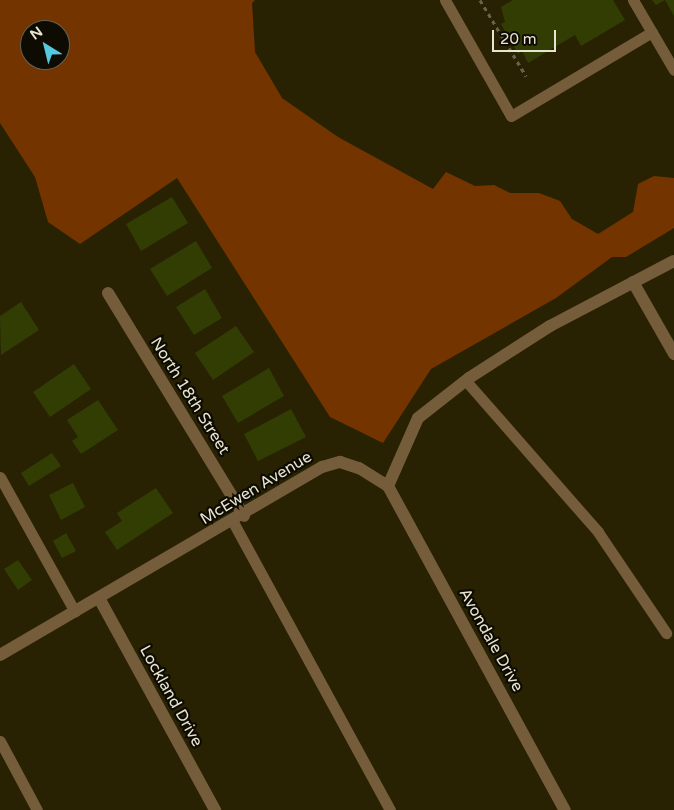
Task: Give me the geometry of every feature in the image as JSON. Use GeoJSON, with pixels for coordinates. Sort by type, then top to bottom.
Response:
{"type":"FeatureCollection","features":[{"type":"Feature","properties":{"kind":"street"},"geometry":{"type":"LineString","coordinates":[[388,486],[418,418],[466,381],[550,326],[674,261]]}},
{"type":"Feature","properties":{"kind":"street"},"geometry":{"type":"LineString","coordinates":[[633,282],[674,354]]}},
{"type":"Feature","properties":{"kind":"street","name":"North 18th Street"},"geometry":{"type":"LineString","coordinates":[[108,294],[238,519]]}},
{"type":"Feature","properties":{"kind":"street","name":"McEwen Avenue"},"geometry":{"type":"LineString","coordinates":[[0,655],[238,519],[322,467],[340,462],[359,468],[388,486]]}},
{"type":"Feature","properties":{"kind":"street","name":"Avondale Drive"},"geometry":{"type":"LineString","coordinates":[[388,486],[565,810]]}},
{"type":"Feature","properties":{"kind":"street","name":"Lockland Drive"},"geometry":{"type":"LineString","coordinates":[[99,598],[215,810]]}},
{"type":"Feature","properties":{"kind":"lane"},"geometry":{"type":"LineString","coordinates":[[445,0],[511,116],[652,32]]}},
{"type":"Feature","properties":{"kind":"lane"},"geometry":{"type":"LineString","coordinates":[[633,0],[674,70]]}},
{"type":"Feature","properties":{"kind":"lane"},"geometry":{"type":"LineString","coordinates":[[466,381],[598,532],[666,633]]}},
{"type":"Feature","properties":{"kind":"lane"},"geometry":{"type":"LineString","coordinates":[[0,477],[75,612]]}},
{"type":"Feature","properties":{"kind":"lane"},"geometry":{"type":"LineString","coordinates":[[238,519],[390,810]]}},
{"type":"Feature","properties":{"kind":"lane"},"geometry":{"type":"LineString","coordinates":[[0,741],[37,810]]}},
{"type":"Feature","properties":{"kind":"path"},"geometry":{"type":"LineString","coordinates":[[480,0],[526,76]]}},
{"type":"Feature","properties":{"kind":"shaded area"},"geometry":{"type":"Polygon","coordinates":[[[0,0],[255,0],[252,3],[255,52],[282,98],[338,137],[433,189],[446,172],[475,186],[494,185],[510,193],[539,193],[560,201],[572,219],[598,234],[633,212],[638,184],[654,176],[674,178],[674,228],[626,257],[612,257],[556,298],[431,369],[383,443],[330,417],[177,178],[80,244],[48,222],[35,177],[0,123],[0,0]]]}},
{"type":"Feature","properties":{"kind":"building"},"geometry":{"type":"Polygon","coordinates":[[[513,0],[613,0],[625,20],[581,46],[575,35],[528,63],[522,51],[518,54],[501,24],[505,22],[501,7],[513,0]]]}},
{"type":"Feature","properties":{"kind":"building"},"geometry":{"type":"Polygon","coordinates":[[[652,0],[665,0],[656,5],[652,0]]]}},
{"type":"Feature","properties":{"kind":"building"},"geometry":{"type":"Polygon","coordinates":[[[665,0],[674,0],[674,16],[665,0]]]}},
{"type":"Feature","properties":{"kind":"building"},"geometry":{"type":"Polygon","coordinates":[[[172,197],[188,223],[141,251],[126,224],[172,197]]]}},
{"type":"Feature","properties":{"kind":"building"},"geometry":{"type":"Polygon","coordinates":[[[196,241],[212,268],[167,296],[150,269],[196,241]]]}},
{"type":"Feature","properties":{"kind":"building"},"geometry":{"type":"Polygon","coordinates":[[[205,289],[222,318],[194,335],[176,307],[205,289]]]}},
{"type":"Feature","properties":{"kind":"building"},"geometry":{"type":"Polygon","coordinates":[[[21,302],[39,330],[1,355],[0,316],[21,302]]]}},
{"type":"Feature","properties":{"kind":"building"},"geometry":{"type":"Polygon","coordinates":[[[236,326],[254,352],[213,380],[195,353],[236,326]]]}},
{"type":"Feature","properties":{"kind":"building"},"geometry":{"type":"Polygon","coordinates":[[[74,364],[91,389],[50,417],[33,392],[74,364]]]}},
{"type":"Feature","properties":{"kind":"building"},"geometry":{"type":"Polygon","coordinates":[[[269,368],[284,396],[238,423],[222,396],[269,368]]]}},
{"type":"Feature","properties":{"kind":"building"},"geometry":{"type":"Polygon","coordinates":[[[98,400],[118,430],[81,454],[72,441],[78,437],[67,420],[98,400]]]}},
{"type":"Feature","properties":{"kind":"building"},"geometry":{"type":"Polygon","coordinates":[[[291,409],[306,437],[258,461],[244,434],[291,409]]]}},
{"type":"Feature","properties":{"kind":"building"},"geometry":{"type":"Polygon","coordinates":[[[52,453],[61,466],[29,486],[21,473],[52,453]]]}},
{"type":"Feature","properties":{"kind":"building"},"geometry":{"type":"Polygon","coordinates":[[[73,483],[85,507],[61,520],[49,495],[73,483]]]}},
{"type":"Feature","properties":{"kind":"building"},"geometry":{"type":"Polygon","coordinates":[[[156,488],[173,513],[117,550],[105,532],[122,521],[117,513],[156,488]]]}},
{"type":"Feature","properties":{"kind":"building"},"geometry":{"type":"Polygon","coordinates":[[[66,533],[76,551],[62,558],[53,541],[66,533]]]}},
{"type":"Feature","properties":{"kind":"building"},"geometry":{"type":"Polygon","coordinates":[[[18,560],[32,580],[18,590],[4,569],[18,560]]]}}]}
